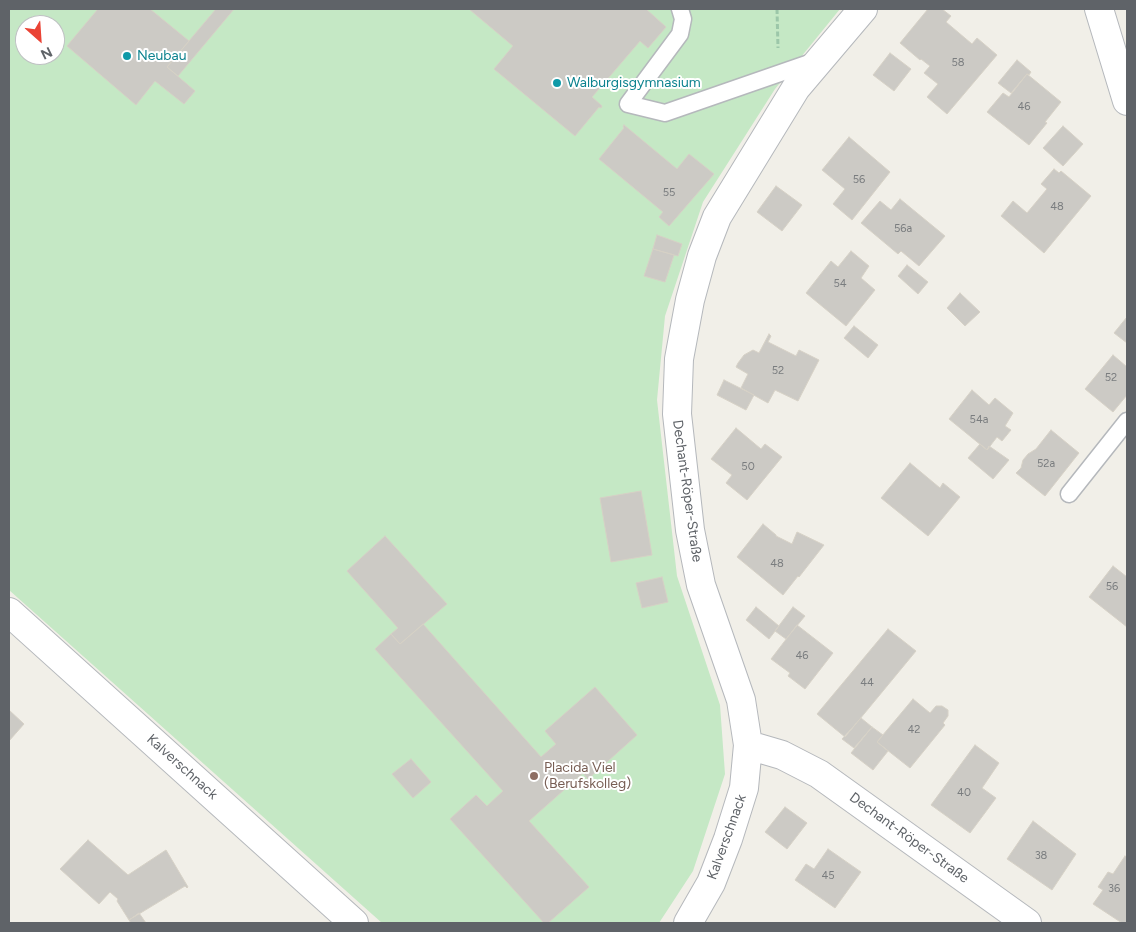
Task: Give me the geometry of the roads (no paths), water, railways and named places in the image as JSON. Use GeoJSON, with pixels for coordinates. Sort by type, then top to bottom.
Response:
{"type":"FeatureCollection","features":[{"type":"Feature","properties":{"kind":"street","name":"Dechant-Röper-Straße"},"geometry":{"type":"LineString","coordinates":[[863,9],[796,88],[717,217],[702,256],[690,300],[680,359],[677,414],[690,530],[701,586],[741,700],[748,745],[782,755],[819,774],[1027,923]]}},
{"type":"Feature","properties":{"kind":"street"},"geometry":{"type":"LineString","coordinates":[[1099,9],[1127,101]]}},
{"type":"Feature","properties":{"kind":"street","name":"Kalverschnack"},"geometry":{"type":"LineString","coordinates":[[9,612],[354,923]]}},
{"type":"Feature","properties":{"kind":"street","name":"Kalverschnack"},"geometry":{"type":"LineString","coordinates":[[688,923],[711,883],[728,840],[744,788],[748,745]]}},
{"type":"Feature","properties":{"kind":"lane"},"geometry":{"type":"LineString","coordinates":[[680,9],[683,19],[680,34],[628,104],[665,113],[820,59]]}},
{"type":"Feature","properties":{"kind":"lane"},"geometry":{"type":"LineString","coordinates":[[1068,494],[1127,421]]}},
{"type":"Feature","properties":{"kind":"place","name":"Neubau"},"geometry":{"type":"Point","coordinates":[127,56]}},
{"type":"Feature","properties":{"kind":"place","name":"Walburgisgymnasium"},"geometry":{"type":"Point","coordinates":[557,83]}},
{"type":"Feature","properties":{"kind":"place","name":"Placida Viel (Berufskolleg)"},"geometry":{"type":"Point","coordinates":[534,776]}}]}
